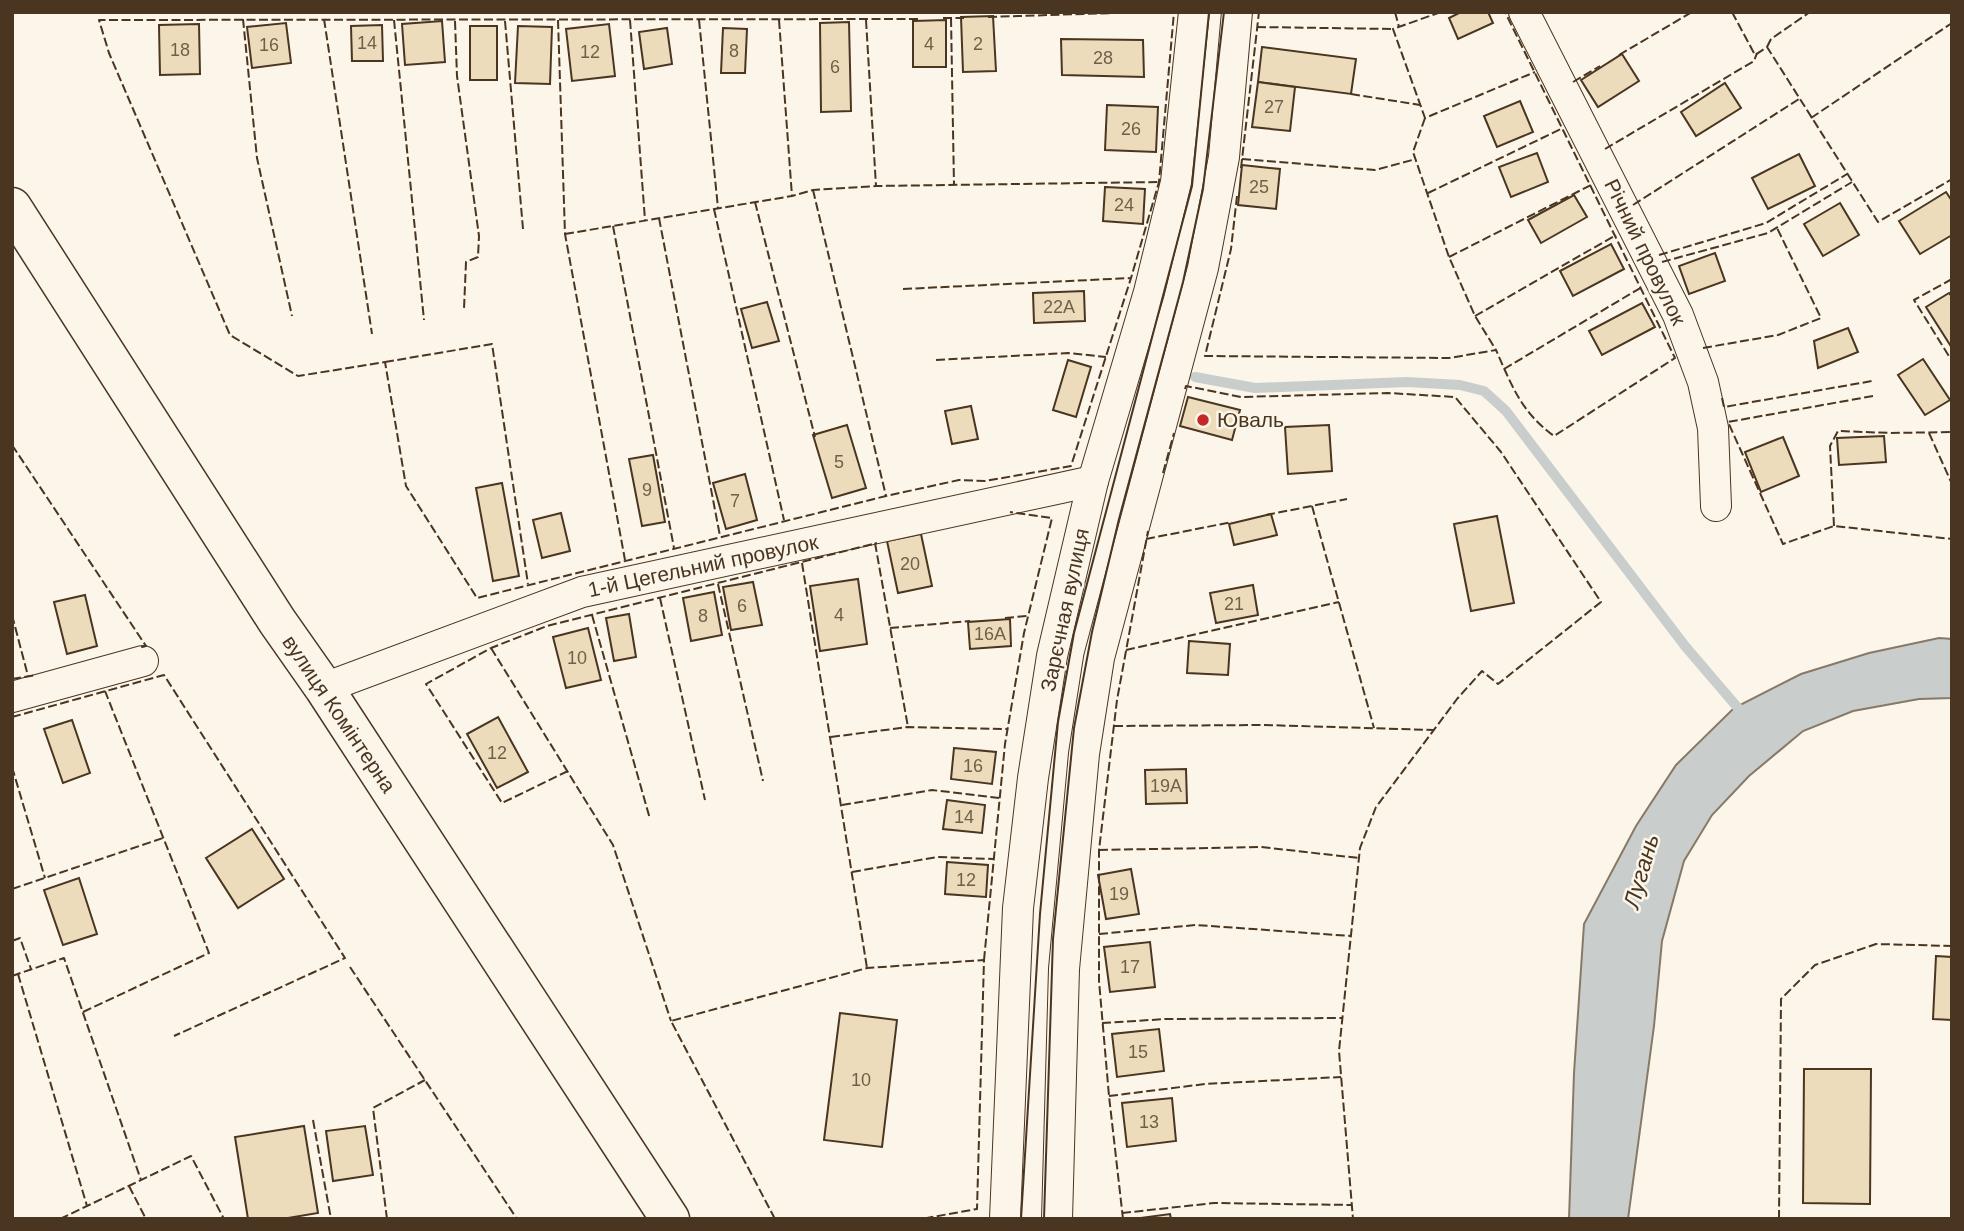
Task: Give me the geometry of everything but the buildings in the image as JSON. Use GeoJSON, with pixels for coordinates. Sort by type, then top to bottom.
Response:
{"type":"FeatureCollection","features":[{"type":"Feature","properties":{"kind":"main road","name":"вулиця Комінтерна"},"geometry":{"type":"LineString","coordinates":[[12,207],[277,621],[324,688],[670,1219]]}},
{"type":"Feature","properties":{"kind":"street","name":"Зарєчная вулиця"},"geometry":{"type":"LineString","coordinates":[[1005,1219],[1018,908],[1033,778],[1052,656],[1093,481],[1149,292],[1176,182],[1194,12]]}},
{"type":"Feature","properties":{"kind":"street","name":"Зарєчная вулиця"},"geometry":{"type":"LineString","coordinates":[[1057,1219],[1064,969],[1084,754],[1099,658],[1203,268],[1224,157],[1237,12]]}},
{"type":"Feature","properties":{"kind":"street","name":"Річний провулок"},"geometry":{"type":"LineString","coordinates":[[1524,12],[1682,326],[1703,382],[1713,428],[1716,506]]}},
{"type":"Feature","properties":{"kind":"street","name":"1-й Цегельний провулок"},"geometry":{"type":"LineString","coordinates":[[324,688],[582,592],[1093,481]]}},
{"type":"Feature","properties":{"kind":"street"},"geometry":{"type":"LineString","coordinates":[[12,697],[143,661]]}},
{"type":"Feature","properties":{"kind":"water","name":"Лугань"},"geometry":{"type":"Polygon","coordinates":[[[1939,638],[1952,639],[1952,698],[1919,699],[1853,711],[1803,731],[1749,776],[1712,815],[1684,861],[1662,941],[1654,1026],[1628,1219],[1569,1219],[1574,1073],[1584,924],[1636,826],[1676,765],[1734,708],[1801,674],[1869,653],[1939,638]]]}},
{"type":"Feature","properties":{"kind":"waterway"},"geometry":{"type":"LineString","coordinates":[[1195,377],[1255,388],[1407,382],[1460,385],[1484,391],[1506,411],[1685,646],[1744,715]]}},
{"type":"Feature","properties":{"kind":"tram line"},"geometry":{"type":"LineString","coordinates":[[1021,1219],[1040,914],[1058,722],[1074,633],[1192,186],[1209,12]]}},
{"type":"Feature","properties":{"kind":"tram line"},"geometry":{"type":"LineString","coordinates":[[1044,1219],[1053,939],[1074,728],[1092,632],[1119,519],[1183,282],[1203,189],[1224,12]]}},
{"type":"Feature","properties":{"kind":"fence"},"geometry":{"type":"LineString","coordinates":[[988,17],[1145,12]]}},
{"type":"Feature","properties":{"kind":"fence"},"geometry":{"type":"LineString","coordinates":[[918,19],[99,20],[109,53],[230,335],[298,376],[385,362],[406,486],[477,598],[886,496],[959,480],[985,481],[1071,466],[1159,182],[1174,12]]}},
{"type":"Feature","properties":{"kind":"fence"},"geometry":{"type":"LineString","coordinates":[[1241,168],[1259,12]]}},
{"type":"Feature","properties":{"kind":"fence"},"geometry":{"type":"LineString","coordinates":[[1395,12],[1399,27]]}},
{"type":"Feature","properties":{"kind":"fence"},"geometry":{"type":"LineString","coordinates":[[1441,12],[1393,29],[1425,118],[1535,72]]}},
{"type":"Feature","properties":{"kind":"fence"},"geometry":{"type":"LineString","coordinates":[[1237,196],[1231,249],[1205,356],[1449,358],[1496,350],[1525,408],[1554,436],[1675,358],[1505,12]]}},
{"type":"Feature","properties":{"kind":"fence"},"geometry":{"type":"LineString","coordinates":[[1619,55],[1692,12]]}},
{"type":"Feature","properties":{"kind":"fence"},"geometry":{"type":"LineString","coordinates":[[1732,12],[1755,55],[1767,47],[1878,222],[1952,179]]}},
{"type":"Feature","properties":{"kind":"fence"},"geometry":{"type":"LineString","coordinates":[[1767,47],[1771,39],[1810,12]]}},
{"type":"Feature","properties":{"kind":"fence"},"geometry":{"type":"LineString","coordinates":[[943,18],[964,18]]}},
{"type":"Feature","properties":{"kind":"fence"},"geometry":{"type":"LineString","coordinates":[[951,18],[954,185]]}},
{"type":"Feature","properties":{"kind":"fence"},"geometry":{"type":"LineString","coordinates":[[243,19],[257,158],[292,316]]}},
{"type":"Feature","properties":{"kind":"fence"},"geometry":{"type":"LineString","coordinates":[[324,19],[372,334]]}},
{"type":"Feature","properties":{"kind":"fence"},"geometry":{"type":"LineString","coordinates":[[394,20],[424,320]]}},
{"type":"Feature","properties":{"kind":"fence"},"geometry":{"type":"LineString","coordinates":[[558,20],[565,234],[625,560]]}},
{"type":"Feature","properties":{"kind":"fence"},"geometry":{"type":"LineString","coordinates":[[630,20],[645,220]]}},
{"type":"Feature","properties":{"kind":"fence"},"geometry":{"type":"LineString","coordinates":[[699,20],[718,208]]}},
{"type":"Feature","properties":{"kind":"fence"},"geometry":{"type":"LineString","coordinates":[[779,20],[792,196]]}},
{"type":"Feature","properties":{"kind":"fence"},"geometry":{"type":"LineString","coordinates":[[866,20],[876,186]]}},
{"type":"Feature","properties":{"kind":"fence"},"geometry":{"type":"LineString","coordinates":[[455,21],[457,76],[479,236],[478,257],[466,262],[464,309]]}},
{"type":"Feature","properties":{"kind":"fence"},"geometry":{"type":"LineString","coordinates":[[505,21],[523,229]]}},
{"type":"Feature","properties":{"kind":"fence"},"geometry":{"type":"LineString","coordinates":[[1811,118],[1952,23]]}},
{"type":"Feature","properties":{"kind":"fence"},"geometry":{"type":"LineString","coordinates":[[1257,27],[1393,29]]}},
{"type":"Feature","properties":{"kind":"fence"},"geometry":{"type":"LineString","coordinates":[[1605,149],[1754,61],[1757,53]]}},
{"type":"Feature","properties":{"kind":"fence"},"geometry":{"type":"LineString","coordinates":[[1573,82],[1600,66]]}},
{"type":"Feature","properties":{"kind":"fence"},"geometry":{"type":"LineString","coordinates":[[1351,94],[1420,105]]}},
{"type":"Feature","properties":{"kind":"fence"},"geometry":{"type":"LineString","coordinates":[[1633,205],[1799,99]]}},
{"type":"Feature","properties":{"kind":"fence"},"geometry":{"type":"LineString","coordinates":[[1425,118],[1413,152],[1449,257],[1475,316],[1496,350]]}},
{"type":"Feature","properties":{"kind":"fence"},"geometry":{"type":"LineString","coordinates":[[1428,193],[1563,128]]}},
{"type":"Feature","properties":{"kind":"fence"},"geometry":{"type":"LineString","coordinates":[[1242,159],[1375,170],[1416,159]]}},
{"type":"Feature","properties":{"kind":"fence"},"geometry":{"type":"LineString","coordinates":[[1659,255],[1766,223],[1847,174]]}},
{"type":"Feature","properties":{"kind":"fence"},"geometry":{"type":"LineString","coordinates":[[565,234],[792,196],[813,190],[876,186],[1159,182]]}},
{"type":"Feature","properties":{"kind":"fence"},"geometry":{"type":"LineString","coordinates":[[1662,262],[1768,233],[1852,182]]}},
{"type":"Feature","properties":{"kind":"fence"},"geometry":{"type":"LineString","coordinates":[[1449,257],[1591,185]]}},
{"type":"Feature","properties":{"kind":"fence"},"geometry":{"type":"LineString","coordinates":[[813,190],[886,496]]}},
{"type":"Feature","properties":{"kind":"fence"},"geometry":{"type":"LineString","coordinates":[[755,202],[815,437]]}},
{"type":"Feature","properties":{"kind":"fence"},"geometry":{"type":"LineString","coordinates":[[714,209],[784,520]]}},
{"type":"Feature","properties":{"kind":"fence"},"geometry":{"type":"LineString","coordinates":[[659,218],[720,536]]}},
{"type":"Feature","properties":{"kind":"fence"},"geometry":{"type":"LineString","coordinates":[[613,226],[674,548]]}},
{"type":"Feature","properties":{"kind":"fence"},"geometry":{"type":"LineString","coordinates":[[1703,348],[1778,335],[1821,318],[1777,228]]}},
{"type":"Feature","properties":{"kind":"fence"},"geometry":{"type":"LineString","coordinates":[[1475,316],[1616,235]]}},
{"type":"Feature","properties":{"kind":"fence"},"geometry":{"type":"LineString","coordinates":[[903,289],[1131,278]]}},
{"type":"Feature","properties":{"kind":"fence"},"geometry":{"type":"LineString","coordinates":[[1952,279],[1914,300],[1952,361]]}},
{"type":"Feature","properties":{"kind":"fence"},"geometry":{"type":"LineString","coordinates":[[1504,369],[1642,287]]}},
{"type":"Feature","properties":{"kind":"fence"},"geometry":{"type":"LineString","coordinates":[[385,362],[492,344],[528,584]]}},
{"type":"Feature","properties":{"kind":"fence"},"geometry":{"type":"LineString","coordinates":[[936,360],[1068,353],[1106,357]]}},
{"type":"Feature","properties":{"kind":"fence"},"geometry":{"type":"LineString","coordinates":[[1722,398],[1724,407],[1872,381]]}},
{"type":"Feature","properties":{"kind":"fence"},"geometry":{"type":"LineString","coordinates":[[1185,389],[1186,386],[1241,397],[1388,393],[1455,397],[1501,452],[1601,602],[1498,684],[1482,671],[1457,699],[1376,807],[1360,848],[1339,1051],[1353,1219]]}},
{"type":"Feature","properties":{"kind":"fence"},"geometry":{"type":"LineString","coordinates":[[1873,396],[1728,422],[1783,544],[1834,526],[1952,539]]}},
{"type":"Feature","properties":{"kind":"fence"},"geometry":{"type":"LineString","coordinates":[[1834,526],[1830,446],[1838,431],[1952,432]]}},
{"type":"Feature","properties":{"kind":"fence"},"geometry":{"type":"LineString","coordinates":[[1163,473],[1174,433]]}},
{"type":"Feature","properties":{"kind":"fence"},"geometry":{"type":"LineString","coordinates":[[1929,433],[1952,484]]}},
{"type":"Feature","properties":{"kind":"fence"},"geometry":{"type":"LineString","coordinates":[[12,445],[146,646],[138,648]]}},
{"type":"Feature","properties":{"kind":"fence"},"geometry":{"type":"LineString","coordinates":[[1266,515],[1347,499]]}},
{"type":"Feature","properties":{"kind":"fence"},"geometry":{"type":"LineString","coordinates":[[1312,506],[1374,728]]}},
{"type":"Feature","properties":{"kind":"fence"},"geometry":{"type":"LineString","coordinates":[[984,960],[1005,744],[1024,633],[1052,518],[1010,512]]}},
{"type":"Feature","properties":{"kind":"fence"},"geometry":{"type":"LineString","coordinates":[[1146,539],[1232,522]]}},
{"type":"Feature","properties":{"kind":"fence"},"geometry":{"type":"LineString","coordinates":[[1123,1219],[1099,981],[1099,850],[1117,700],[1148,531]]}},
{"type":"Feature","properties":{"kind":"fence"},"geometry":{"type":"LineString","coordinates":[[875,543],[908,727]]}},
{"type":"Feature","properties":{"kind":"fence"},"geometry":{"type":"LineString","coordinates":[[568,771],[502,803],[426,684],[491,648],[547,626],[877,543]]}},
{"type":"Feature","properties":{"kind":"fence"},"geometry":{"type":"LineString","coordinates":[[802,563],[867,968]]}},
{"type":"Feature","properties":{"kind":"fence"},"geometry":{"type":"LineString","coordinates":[[718,584],[763,781]]}},
{"type":"Feature","properties":{"kind":"fence"},"geometry":{"type":"LineString","coordinates":[[660,598],[705,800]]}},
{"type":"Feature","properties":{"kind":"fence"},"geometry":{"type":"LineString","coordinates":[[1126,650],[1339,602]]}},
{"type":"Feature","properties":{"kind":"fence"},"geometry":{"type":"LineString","coordinates":[[12,615],[28,676]]}},
{"type":"Feature","properties":{"kind":"fence"},"geometry":{"type":"LineString","coordinates":[[592,615],[650,819]]}},
{"type":"Feature","properties":{"kind":"fence"},"geometry":{"type":"LineString","coordinates":[[1005,618],[1027,616]]}},
{"type":"Feature","properties":{"kind":"fence"},"geometry":{"type":"LineString","coordinates":[[890,628],[970,621]]}},
{"type":"Feature","properties":{"kind":"fence"},"geometry":{"type":"LineString","coordinates":[[491,648],[613,845],[671,1021]]}},
{"type":"Feature","properties":{"kind":"fence"},"geometry":{"type":"LineString","coordinates":[[12,679],[36,675]]}},
{"type":"Feature","properties":{"kind":"fence"},"geometry":{"type":"LineString","coordinates":[[12,717],[164,675],[345,958],[174,1036]]}},
{"type":"Feature","properties":{"kind":"fence"},"geometry":{"type":"LineString","coordinates":[[83,1012],[209,953],[105,691]]}},
{"type":"Feature","properties":{"kind":"fence"},"geometry":{"type":"LineString","coordinates":[[1114,726],[1264,725],[1433,730]]}},
{"type":"Feature","properties":{"kind":"fence"},"geometry":{"type":"LineString","coordinates":[[831,737],[908,727],[1007,729]]}},
{"type":"Feature","properties":{"kind":"fence"},"geometry":{"type":"LineString","coordinates":[[12,767],[45,878]]}},
{"type":"Feature","properties":{"kind":"fence"},"geometry":{"type":"LineString","coordinates":[[842,805],[932,790],[999,798]]}},
{"type":"Feature","properties":{"kind":"fence"},"geometry":{"type":"LineString","coordinates":[[12,889],[163,838]]}},
{"type":"Feature","properties":{"kind":"fence"},"geometry":{"type":"LineString","coordinates":[[1099,850],[1261,847],[1359,858]]}},
{"type":"Feature","properties":{"kind":"fence"},"geometry":{"type":"LineString","coordinates":[[852,872],[937,857],[993,859]]}},
{"type":"Feature","properties":{"kind":"fence"},"geometry":{"type":"LineString","coordinates":[[1099,934],[1196,925],[1351,936]]}},
{"type":"Feature","properties":{"kind":"fence"},"geometry":{"type":"LineString","coordinates":[[12,941],[20,938],[31,969]]}},
{"type":"Feature","properties":{"kind":"fence"},"geometry":{"type":"LineString","coordinates":[[1779,1219],[1781,999],[1815,965],[1876,944],[1952,946]]}},
{"type":"Feature","properties":{"kind":"fence"},"geometry":{"type":"LineString","coordinates":[[12,976],[64,958],[141,1180]]}},
{"type":"Feature","properties":{"kind":"fence"},"geometry":{"type":"LineString","coordinates":[[775,1219],[671,1021],[867,968],[984,960],[977,1209],[921,1219]]}},
{"type":"Feature","properties":{"kind":"fence"},"geometry":{"type":"LineString","coordinates":[[350,967],[517,1219]]}},
{"type":"Feature","properties":{"kind":"fence"},"geometry":{"type":"LineString","coordinates":[[18,974],[87,1206]]}},
{"type":"Feature","properties":{"kind":"fence"},"geometry":{"type":"LineString","coordinates":[[1102,1023],[1166,1019],[1343,1018]]}},
{"type":"Feature","properties":{"kind":"fence"},"geometry":{"type":"LineString","coordinates":[[1109,1096],[1205,1084],[1341,1077]]}},
{"type":"Feature","properties":{"kind":"fence"},"geometry":{"type":"LineString","coordinates":[[387,1219],[373,1108],[425,1080]]}},
{"type":"Feature","properties":{"kind":"fence"},"geometry":{"type":"LineString","coordinates":[[313,1120],[331,1219]]}},
{"type":"Feature","properties":{"kind":"fence"},"geometry":{"type":"LineString","coordinates":[[60,1219],[191,1156],[224,1219]]}},
{"type":"Feature","properties":{"kind":"fence"},"geometry":{"type":"LineString","coordinates":[[129,1186],[146,1219]]}},
{"type":"Feature","properties":{"kind":"fence"},"geometry":{"type":"LineString","coordinates":[[1122,1213],[1214,1203],[1352,1205]]}},
{"type":"Feature","properties":{"kind":"place","name":"Юваль"},"geometry":{"type":"Point","coordinates":[1203,420]}}]}
